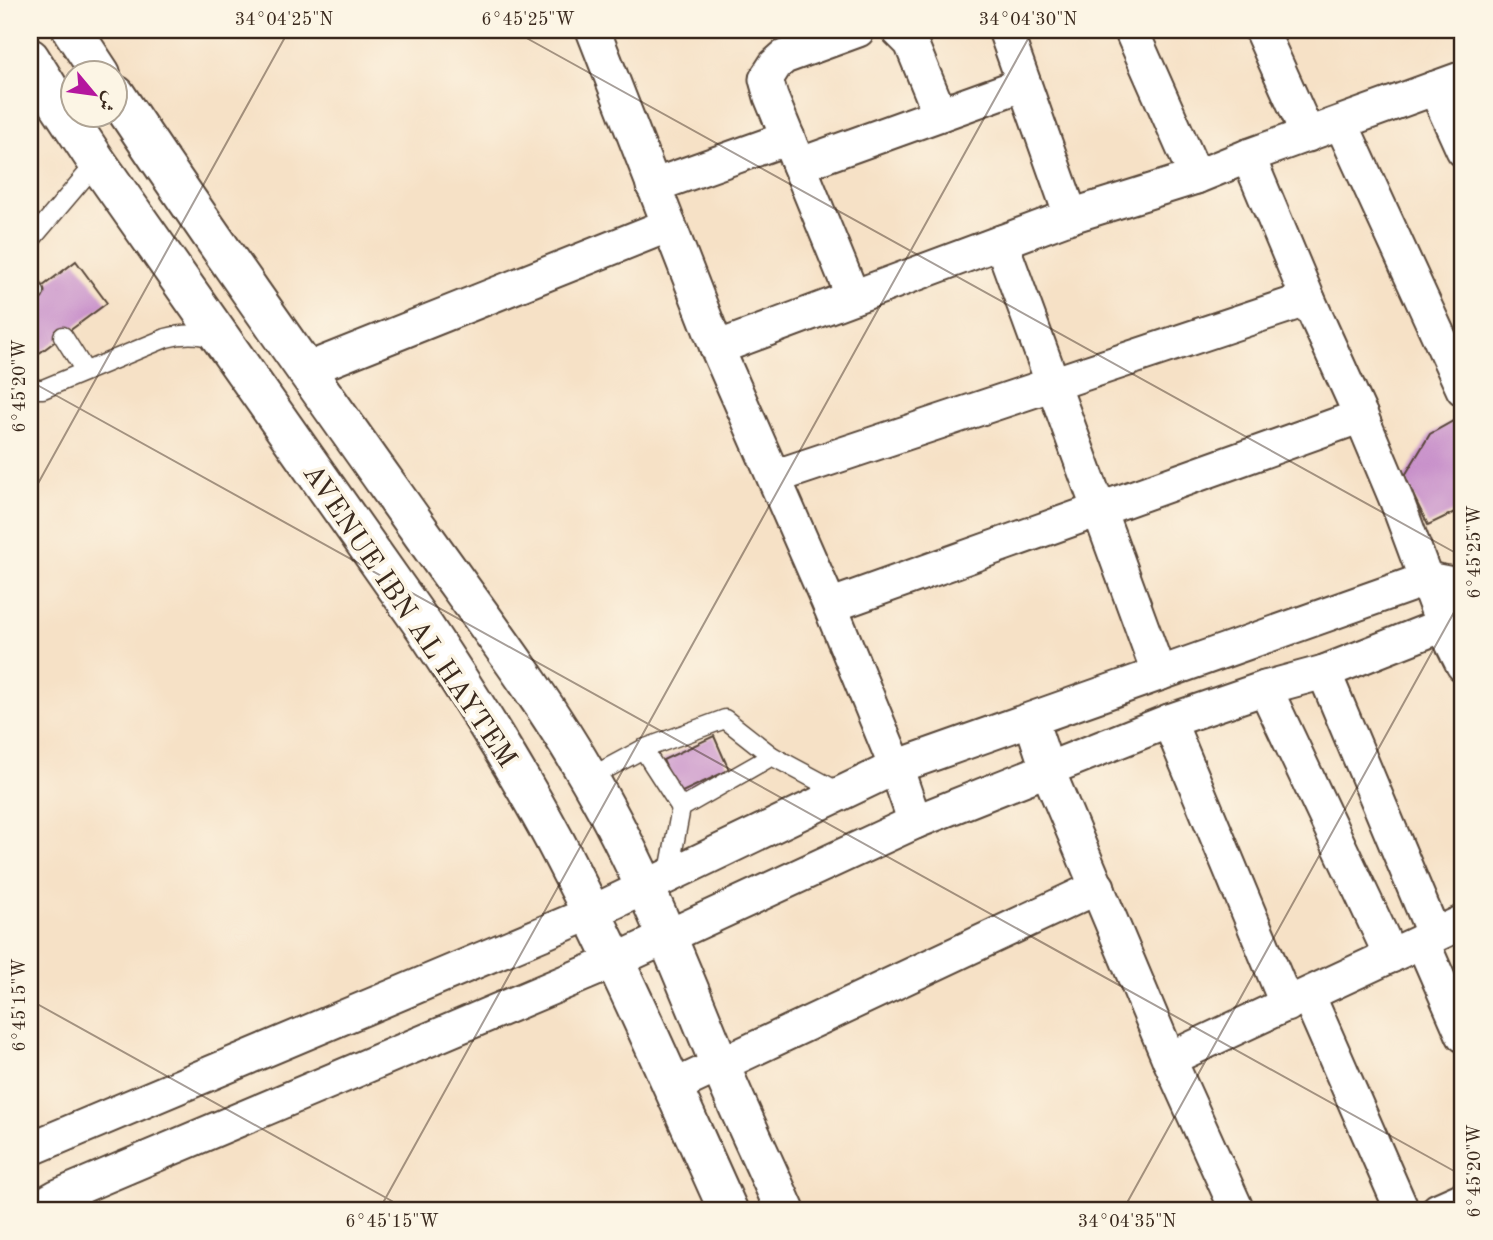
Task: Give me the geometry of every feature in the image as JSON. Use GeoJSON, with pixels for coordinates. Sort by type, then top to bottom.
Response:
{"type":"FeatureCollection","features":[{"type":"Feature","properties":{"kind":"street"},"geometry":{"type":"LineString","coordinates":[[72,30],[92,60]]}},
{"type":"Feature","properties":{"kind":"street"},"geometry":{"type":"LineString","coordinates":[[593,30],[717,348],[830,606],[896,766],[915,822]]}},
{"type":"Feature","properties":{"kind":"street"},"geometry":{"type":"LineString","coordinates":[[853,298],[766,79],[784,57],[858,30]]}},
{"type":"Feature","properties":{"kind":"street"},"geometry":{"type":"LineString","coordinates":[[898,30],[911,43],[940,114]]}},
{"type":"Feature","properties":{"kind":"street"},"geometry":{"type":"LineString","coordinates":[[1005,30],[1071,216]]}},
{"type":"Feature","properties":{"kind":"street"},"geometry":{"type":"LineString","coordinates":[[1131,30],[1196,177]]}},
{"type":"Feature","properties":{"kind":"street"},"geometry":{"type":"LineString","coordinates":[[1261,30],[1308,135]]}},
{"type":"Feature","properties":{"kind":"street","name":"AVENUE IBN AL HAYTEM"},"geometry":{"type":"LineString","coordinates":[[30,58],[97,162],[425,628],[514,768],[615,961],[727,1210]]}},
{"type":"Feature","properties":{"kind":"street"},"geometry":{"type":"LineString","coordinates":[[653,186],[940,114],[1024,83]]}},
{"type":"Feature","properties":{"kind":"street"},"geometry":{"type":"LineString","coordinates":[[717,348],[1071,216],[1196,177],[1449,83],[1463,150]]}},
{"type":"Feature","properties":{"kind":"street","name":"AVENUE IBN AL HAYTEM"},"geometry":{"type":"LineString","coordinates":[[130,116],[170,177],[529,684],[617,827],[657,882],[668,938],[720,1065],[785,1210]]}},
{"type":"Feature","properties":{"kind":"street"},"geometry":{"type":"LineString","coordinates":[[1341,123],[1463,388]]}},
{"type":"Feature","properties":{"kind":"street"},"geometry":{"type":"LineString","coordinates":[[1248,156],[1308,299],[1361,415],[1427,579],[1453,613],[1463,665]]}},
{"type":"Feature","properties":{"kind":"street"},"geometry":{"type":"LineString","coordinates":[[306,370],[668,225]]}},
{"type":"Feature","properties":{"kind":"street"},"geometry":{"type":"LineString","coordinates":[[1001,242],[1158,674]]}},
{"type":"Feature","properties":{"kind":"street"},"geometry":{"type":"LineString","coordinates":[[774,477],[1308,299]]}},
{"type":"Feature","properties":{"kind":"street"},"geometry":{"type":"LineString","coordinates":[[830,606],[1361,415]]}},
{"type":"Feature","properties":{"kind":"street"},"geometry":{"type":"LineString","coordinates":[[30,1149],[591,913],[896,766],[1427,579],[1463,586]]}},
{"type":"Feature","properties":{"kind":"street"},"geometry":{"type":"LineString","coordinates":[[50,1206],[668,938],[915,822],[1169,721],[1265,688],[1324,672],[1453,613]]}},
{"type":"Feature","properties":{"kind":"street"},"geometry":{"type":"LineString","coordinates":[[1324,672],[1440,933],[1463,1035]]}},
{"type":"Feature","properties":{"kind":"street"},"geometry":{"type":"LineString","coordinates":[[1265,688],[1391,956]]}},
{"type":"Feature","properties":{"kind":"street"},"geometry":{"type":"LineString","coordinates":[[1031,720],[1048,771],[1169,1059],[1237,1210]]}},
{"type":"Feature","properties":{"kind":"street"},"geometry":{"type":"LineString","coordinates":[[1169,721],[1297,1000],[1402,1210]]}},
{"type":"Feature","properties":{"kind":"street"},"geometry":{"type":"LineString","coordinates":[[673,1087],[1098,887]]}},
{"type":"Feature","properties":{"kind":"street"},"geometry":{"type":"LineString","coordinates":[[1169,1059],[1440,933]]}},
{"type":"Feature","properties":{"kind":"street"},"geometry":{"type":"LineString","coordinates":[[1438,1210],[1463,1199]]}},
{"type":"Feature","properties":{"kind":"lane"},"geometry":{"type":"LineString","coordinates":[[30,241],[97,162]]}},
{"type":"Feature","properties":{"kind":"lane"},"geometry":{"type":"LineString","coordinates":[[30,389],[43,389],[180,334],[211,337],[225,343]]}},
{"type":"Feature","properties":{"kind":"lane"},"geometry":{"type":"LineString","coordinates":[[63,336],[85,371]]}},
{"type":"Feature","properties":{"kind":"lane"},"geometry":{"type":"LineString","coordinates":[[589,778],[643,750],[725,719],[772,756],[841,793]]}},
{"type":"Feature","properties":{"kind":"lane"},"geometry":{"type":"LineString","coordinates":[[643,750],[681,808]]}},
{"type":"Feature","properties":{"kind":"lane"},"geometry":{"type":"LineString","coordinates":[[657,882],[681,808],[772,756]]}},
{"type":"Feature","properties":{"kind":"building"},"geometry":{"type":"Polygon","coordinates":[[[76,261],[107,303],[30,360],[30,296],[76,261]]]}},
{"type":"Feature","properties":{"kind":"building"},"geometry":{"type":"Polygon","coordinates":[[[1455,420],[1463,436],[1463,508],[1428,525],[1404,477],[1430,434],[1455,420]]]}},
{"type":"Feature","properties":{"kind":"building"},"geometry":{"type":"Polygon","coordinates":[[[714,736],[729,770],[678,794],[663,760],[714,736]]]}}]}
